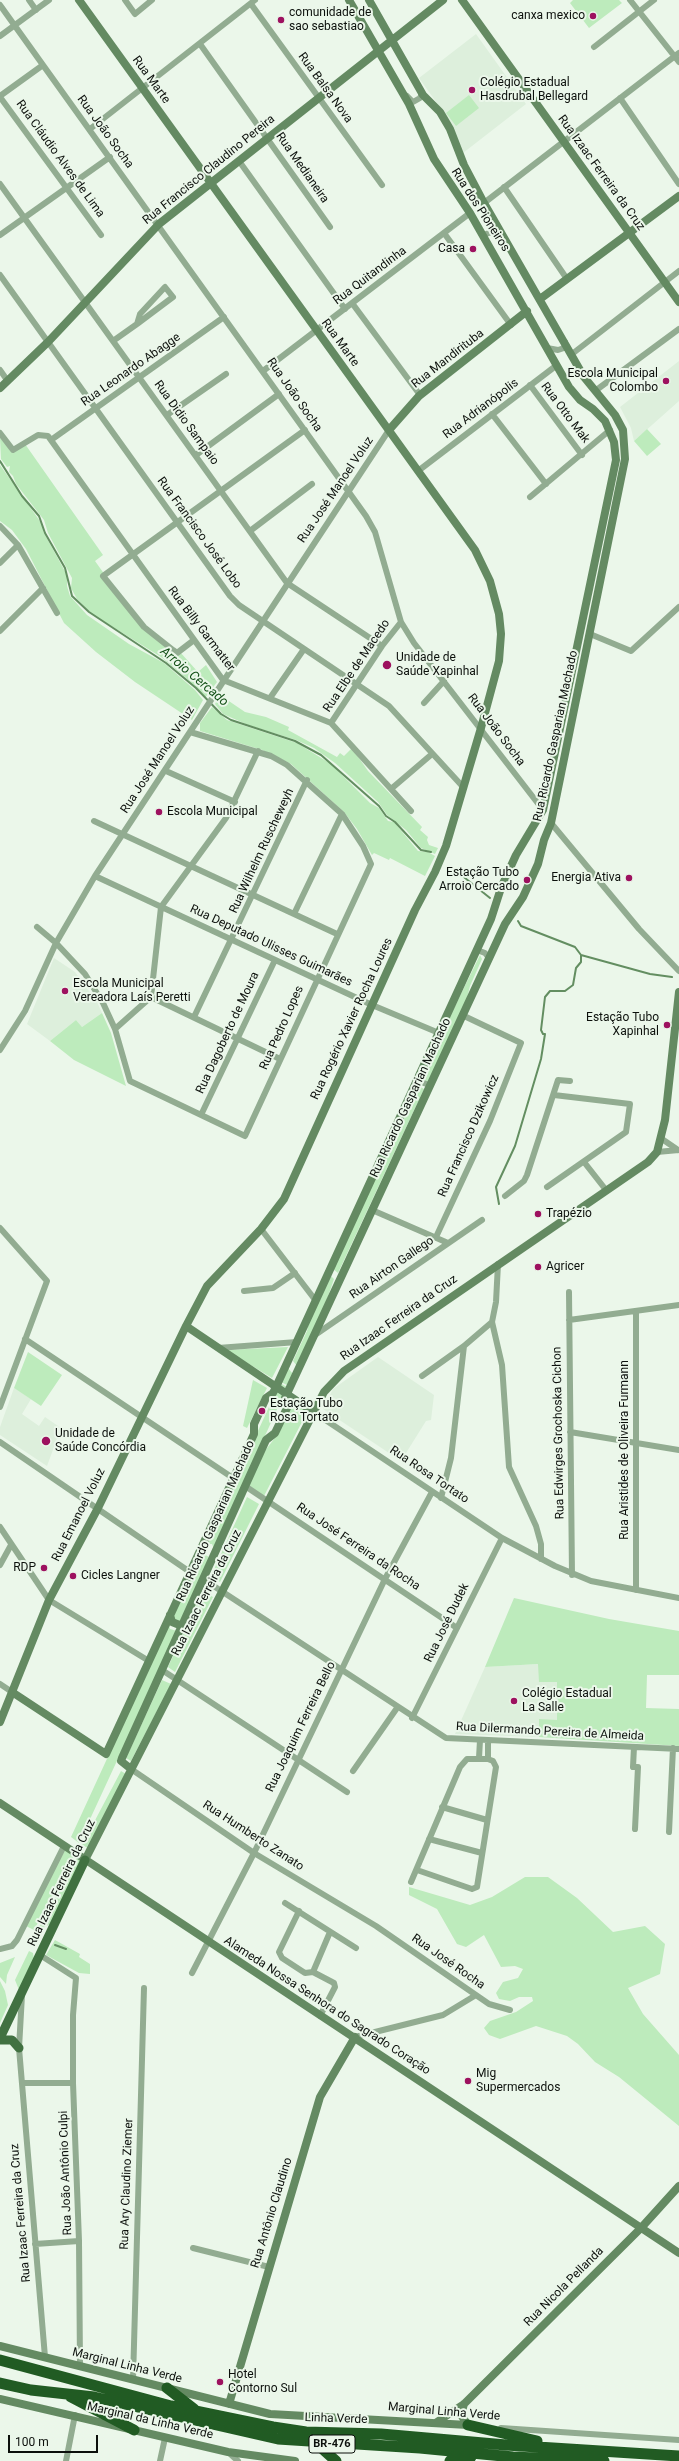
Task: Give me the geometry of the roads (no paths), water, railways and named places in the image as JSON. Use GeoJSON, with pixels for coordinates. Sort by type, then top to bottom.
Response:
{"type":"FeatureCollection","features":[{"type":"Feature","properties":{"kind":"highway","name":"Linha Verde"},"geometry":{"type":"LineString","coordinates":[[0,2360],[243,2423],[306,2432],[381,2434],[506,2445],[561,2447],[679,2456]]}},
{"type":"Feature","properties":{"kind":"highway","name":"Linha Verde"},"geometry":{"type":"LineString","coordinates":[[0,2383],[31,2390],[94,2397],[222,2428],[278,2439],[316,2443],[420,2448],[499,2456],[604,2461]]}},
{"type":"Feature","properties":{"kind":"highway"},"geometry":{"type":"LineString","coordinates":[[166,2388],[198,2412]]}},
{"type":"Feature","properties":{"kind":"highway"},"geometry":{"type":"LineString","coordinates":[[64,2393],[134,2430]]}},
{"type":"Feature","properties":{"kind":"highway"},"geometry":{"type":"LineString","coordinates":[[468,2425],[561,2447]]}},
{"type":"Feature","properties":{"kind":"highway"},"geometry":{"type":"LineString","coordinates":[[316,2443],[336,2461]]}},
{"type":"Feature","properties":{"kind":"highway"},"geometry":{"type":"LineString","coordinates":[[450,2461],[463,2458],[499,2456]]}},
{"type":"Feature","properties":{"kind":"main road","name":"Rua Izaac Ferreira da Cruz"},"geometry":{"type":"LineString","coordinates":[[22,1993],[85,1860]]}},
{"type":"Feature","properties":{"kind":"main road"},"geometry":{"type":"LineString","coordinates":[[19,2048],[12,2040],[0,2039],[22,1993]]}},
{"type":"Feature","properties":{"kind":"street"},"geometry":{"type":"LineString","coordinates":[[29,0],[36,10]]}},
{"type":"Feature","properties":{"kind":"street"},"geometry":{"type":"LineString","coordinates":[[0,36],[49,0]]}},
{"type":"Feature","properties":{"kind":"street","name":"Rua Marte"},"geometry":{"type":"LineString","coordinates":[[79,0],[210,184],[475,550],[490,581],[499,614],[501,634],[499,661],[481,728]]}},
{"type":"Feature","properties":{"kind":"street"},"geometry":{"type":"LineString","coordinates":[[125,0],[135,14],[152,0]]}},
{"type":"Feature","properties":{"kind":"street","name":"Rua dos Pioneiros"},"geometry":{"type":"LineString","coordinates":[[350,0],[412,111],[437,165],[470,213],[557,365],[580,400],[605,421]]}},
{"type":"Feature","properties":{"kind":"street","name":"Rua dos Pioneiros"},"geometry":{"type":"LineString","coordinates":[[369,0],[422,93],[440,112],[450,129],[464,165],[484,203],[584,377],[615,415]]}},
{"type":"Feature","properties":{"kind":"street","name":"Rua Francisco Claudino Pereira"},"geometry":{"type":"LineString","coordinates":[[0,388],[48,342],[159,224],[318,97],[443,0]]}},
{"type":"Feature","properties":{"kind":"street","name":"Rua Izaac Ferreira da Cruz"},"geometry":{"type":"LineString","coordinates":[[462,0],[679,302]]}},
{"type":"Feature","properties":{"kind":"street"},"geometry":{"type":"LineString","coordinates":[[484,203],[620,98],[678,57],[630,0]]}},
{"type":"Feature","properties":{"kind":"street"},"geometry":{"type":"LineString","coordinates":[[594,47],[654,0]]}},
{"type":"Feature","properties":{"kind":"street"},"geometry":{"type":"LineString","coordinates":[[90,129],[253,2]]}},
{"type":"Feature","properties":{"kind":"street","name":"Rua Balsa Nova"},"geometry":{"type":"LineString","coordinates":[[253,2],[318,97],[382,185]]}},
{"type":"Feature","properties":{"kind":"street","name":"Rua João Socha"},"geometry":{"type":"LineString","coordinates":[[0,5],[159,224],[349,492],[375,532],[401,622],[414,643],[543,810]]}},
{"type":"Feature","properties":{"kind":"street","name":"Rua Medianeira"},"geometry":{"type":"LineString","coordinates":[[200,44],[268,137],[330,227]]}},
{"type":"Feature","properties":{"kind":"street"},"geometry":{"type":"LineString","coordinates":[[0,96],[43,65]]}},
{"type":"Feature","properties":{"kind":"street"},"geometry":{"type":"LineString","coordinates":[[395,80],[410,100],[417,101],[422,93]]}},
{"type":"Feature","properties":{"kind":"street","name":"Rua Cláudio Alves de Lima"},"geometry":{"type":"LineString","coordinates":[[0,96],[101,235]]}},
{"type":"Feature","properties":{"kind":"street"},"geometry":{"type":"LineString","coordinates":[[620,98],[679,184]]}},
{"type":"Feature","properties":{"kind":"street"},"geometry":{"type":"LineString","coordinates":[[0,235],[110,157]]}},
{"type":"Feature","properties":{"kind":"street"},"geometry":{"type":"LineString","coordinates":[[239,161],[345,308]]}},
{"type":"Feature","properties":{"kind":"street","name":"Rua Didio Sampaio"},"geometry":{"type":"LineString","coordinates":[[0,184],[287,583],[382,646]]}},
{"type":"Feature","properties":{"kind":"street"},"geometry":{"type":"LineString","coordinates":[[504,187],[567,278]]}},
{"type":"Feature","properties":{"kind":"street"},"geometry":{"type":"LineString","coordinates":[[540,299],[679,196]]}},
{"type":"Feature","properties":{"kind":"street","name":"Rua Quitandinha"},"geometry":{"type":"LineString","coordinates":[[263,371],[470,213]]}},
{"type":"Feature","properties":{"kind":"street"},"geometry":{"type":"LineString","coordinates":[[483,235],[495,231],[514,254]]}},
{"type":"Feature","properties":{"kind":"street"},"geometry":{"type":"LineString","coordinates":[[444,233],[512,325]]}},
{"type":"Feature","properties":{"kind":"street"},"geometry":{"type":"LineString","coordinates":[[572,354],[679,271]]}},
{"type":"Feature","properties":{"kind":"street","name":"Rua Francisco José Lobo"},"geometry":{"type":"LineString","coordinates":[[0,275],[230,596],[397,714],[464,788]]}},
{"type":"Feature","properties":{"kind":"street"},"geometry":{"type":"LineString","coordinates":[[113,341],[137,324],[173,297],[165,287],[140,314],[137,324]]}},
{"type":"Feature","properties":{"kind":"street"},"geometry":{"type":"LineString","coordinates":[[352,303],[420,395]]}},
{"type":"Feature","properties":{"kind":"street","name":"Rua Mandirituba"},"geometry":{"type":"LineString","coordinates":[[389,430],[420,395],[512,325],[527,311]]}},
{"type":"Feature","properties":{"kind":"street","name":"Rua Leonardo Abagge"},"geometry":{"type":"LineString","coordinates":[[51,440],[224,317]]}},
{"type":"Feature","properties":{"kind":"street"},"geometry":{"type":"LineString","coordinates":[[596,391],[679,329]]}},
{"type":"Feature","properties":{"kind":"street"},"geometry":{"type":"LineString","coordinates":[[547,348],[558,350],[564,348],[565,342]]}},
{"type":"Feature","properties":{"kind":"street","name":"Rua Adrianópolis"},"geometry":{"type":"LineString","coordinates":[[418,471],[557,365]]}},
{"type":"Feature","properties":{"kind":"street"},"geometry":{"type":"LineString","coordinates":[[0,370],[7,380]]}},
{"type":"Feature","properties":{"kind":"street"},"geometry":{"type":"LineString","coordinates":[[167,415],[226,374]]}},
{"type":"Feature","properties":{"kind":"street","name":"Rua Otto Mak"},"geometry":{"type":"LineString","coordinates":[[530,385],[582,455]]}},
{"type":"Feature","properties":{"kind":"street"},"geometry":{"type":"LineString","coordinates":[[196,455],[279,394]]}},
{"type":"Feature","properties":{"kind":"street"},"geometry":{"type":"LineString","coordinates":[[492,414],[546,484]]}},
{"type":"Feature","properties":{"kind":"street","name":"Rua Ricardo Gasparian Machado"},"geometry":{"type":"LineString","coordinates":[[121,1761],[266,1440],[275,1433],[278,1427],[286,1408],[285,1398],[430,1084],[505,924],[523,897],[538,864],[544,840],[551,823],[625,459],[622,430],[615,415]]}},
{"type":"Feature","properties":{"kind":"street","name":"Rua Ricardo Gasparian Machado"},"geometry":{"type":"LineString","coordinates":[[12,1692],[106,1754],[254,1434],[254,1424],[266,1398],[273,1393],[276,1387],[477,950],[513,862],[543,810],[616,460],[614,442],[605,421]]}},
{"type":"Feature","properties":{"kind":"street"},"geometry":{"type":"LineString","coordinates":[[194,640],[177,653],[144,627],[103,576],[305,430]]}},
{"type":"Feature","properties":{"kind":"street","name":"Rua José Manoel Voluz"},"geometry":{"type":"LineString","coordinates":[[0,1050],[25,1011],[56,943],[95,876],[166,771],[214,693],[389,430]]}},
{"type":"Feature","properties":{"kind":"street"},"geometry":{"type":"LineString","coordinates":[[530,497],[610,430]]}},
{"type":"Feature","properties":{"kind":"street"},"geometry":{"type":"LineString","coordinates":[[0,433],[13,450],[38,435],[48,436],[51,440]]}},
{"type":"Feature","properties":{"kind":"street","name":"Rua Billy Garmatter"},"geometry":{"type":"LineString","coordinates":[[51,440],[223,680],[331,723],[411,811]]}},
{"type":"Feature","properties":{"kind":"street"},"geometry":{"type":"LineString","coordinates":[[250,531],[312,484]]}},
{"type":"Feature","properties":{"kind":"street"},"geometry":{"type":"LineString","coordinates":[[0,526],[18,545],[56,613]]}},
{"type":"Feature","properties":{"kind":"street"},"geometry":{"type":"LineString","coordinates":[[0,563],[18,545]]}},
{"type":"Feature","properties":{"kind":"street"},"geometry":{"type":"LineString","coordinates":[[0,631],[43,588]]}},
{"type":"Feature","properties":{"kind":"street"},"geometry":{"type":"LineString","coordinates":[[590,634],[631,651],[679,607]]}},
{"type":"Feature","properties":{"kind":"street","name":"Rua Elbe de Macedo"},"geometry":{"type":"LineString","coordinates":[[331,723],[358,685],[382,646],[401,622]]}},
{"type":"Feature","properties":{"kind":"street"},"geometry":{"type":"LineString","coordinates":[[270,698],[304,649]]}},
{"type":"Feature","properties":{"kind":"street"},"geometry":{"type":"LineString","coordinates":[[424,703],[444,681]]}},
{"type":"Feature","properties":{"kind":"street","name":"Rua Rogério Xavier Rocha Loures"},"geometry":{"type":"LineString","coordinates":[[261,1229],[284,1199],[446,846],[481,728]]}},
{"type":"Feature","properties":{"kind":"street"},"geometry":{"type":"LineString","coordinates":[[190,732],[258,751],[288,765],[307,780],[342,814],[294,914]]}},
{"type":"Feature","properties":{"kind":"street"},"geometry":{"type":"LineString","coordinates":[[115,1029],[151,996],[161,907],[192,866],[235,802],[258,751]]}},
{"type":"Feature","properties":{"kind":"street"},"geometry":{"type":"LineString","coordinates":[[391,789],[432,754]]}},
{"type":"Feature","properties":{"kind":"street"},"geometry":{"type":"LineString","coordinates":[[166,771],[235,802]]}},
{"type":"Feature","properties":{"kind":"street","name":"Rua Wilhelm Ruscheweyh"},"geometry":{"type":"LineString","coordinates":[[194,1017],[254,895],[307,780]]}},
{"type":"Feature","properties":{"kind":"street","name":"Rua Pedro Lopes"},"geometry":{"type":"LineString","coordinates":[[201,1115],[245,1136],[337,934],[371,864],[363,846],[342,814]]}},
{"type":"Feature","properties":{"kind":"street"},"geometry":{"type":"LineString","coordinates":[[94,821],[123,836],[192,866],[337,934]]}},
{"type":"Feature","properties":{"kind":"street"},"geometry":{"type":"LineString","coordinates":[[551,823],[634,923],[679,972]]}},
{"type":"Feature","properties":{"kind":"street","name":"Rua Deputado Ulisses Guimarães"},"geometry":{"type":"LineString","coordinates":[[95,876],[372,1005],[439,1033]]}},
{"type":"Feature","properties":{"kind":"street"},"geometry":{"type":"LineString","coordinates":[[37,927],[56,943],[85,974],[103,1003],[115,1029],[130,1081],[201,1115]]}},
{"type":"Feature","properties":{"kind":"street"},"geometry":{"type":"LineString","coordinates":[[477,950],[485,952],[489,958]]}},
{"type":"Feature","properties":{"kind":"street","name":"Rua Dagoberto de Moura"},"geometry":{"type":"LineString","coordinates":[[201,1115],[275,960]]}},
{"type":"Feature","properties":{"kind":"street","name":"Rua Izaac Ferreira da Cruz"},"geometry":{"type":"LineString","coordinates":[[85,1860],[312,1411],[324,1392],[344,1371],[498,1263],[648,1162],[657,1152],[662,1139],[679,992]]}},
{"type":"Feature","properties":{"kind":"street"},"geometry":{"type":"LineString","coordinates":[[151,996],[280,1059]]}},
{"type":"Feature","properties":{"kind":"street","name":"Rua Francisco Dzikowicz"},"geometry":{"type":"LineString","coordinates":[[436,1238],[490,1121],[521,1043],[462,1016]]}},
{"type":"Feature","properties":{"kind":"street"},"geometry":{"type":"LineString","coordinates":[[419,1076],[420,1082],[430,1084]]}},
{"type":"Feature","properties":{"kind":"street"},"geometry":{"type":"LineString","coordinates":[[505,1196],[524,1181],[527,1175],[558,1080],[570,1081]]}},
{"type":"Feature","properties":{"kind":"street"},"geometry":{"type":"LineString","coordinates":[[547,1187],[626,1132],[630,1104],[554,1095]]}},
{"type":"Feature","properties":{"kind":"street"},"geometry":{"type":"LineString","coordinates":[[662,1139],[678,1150]]}},
{"type":"Feature","properties":{"kind":"street"},"geometry":{"type":"LineString","coordinates":[[657,1152],[678,1150]]}},
{"type":"Feature","properties":{"kind":"street"},"geometry":{"type":"LineString","coordinates":[[584,1162],[606,1190]]}},
{"type":"Feature","properties":{"kind":"street"},"geometry":{"type":"LineString","coordinates":[[372,1210],[448,1243]]}},
{"type":"Feature","properties":{"kind":"street","name":"Rua Airton Gallego"},"geometry":{"type":"LineString","coordinates":[[314,1335],[482,1220]]}},
{"type":"Feature","properties":{"kind":"street"},"geometry":{"type":"LineString","coordinates":[[0,1228],[48,1282],[0,1407]]}},
{"type":"Feature","properties":{"kind":"street"},"geometry":{"type":"LineString","coordinates":[[261,1229],[316,1301]]}},
{"type":"Feature","properties":{"kind":"street","name":"Rua Emanoel Voluz"},"geometry":{"type":"LineString","coordinates":[[0,1722],[49,1600],[98,1508],[186,1326],[208,1286],[261,1229]]}},
{"type":"Feature","properties":{"kind":"street"},"geometry":{"type":"LineString","coordinates":[[498,1263],[496,1302],[492,1322],[502,1365],[509,1467],[536,1526],[541,1544],[541,1559]]}},
{"type":"Feature","properties":{"kind":"street"},"geometry":{"type":"LineString","coordinates":[[330,1270],[342,1277]]}},
{"type":"Feature","properties":{"kind":"street"},"geometry":{"type":"LineString","coordinates":[[244,1291],[273,1288],[294,1273]]}},
{"type":"Feature","properties":{"kind":"street","name":"Rua Edwirges Grochoska Cichon"},"geometry":{"type":"LineString","coordinates":[[569,1292],[572,1575]]}},
{"type":"Feature","properties":{"kind":"street"},"geometry":{"type":"LineString","coordinates":[[569,1320],[679,1305]]}},
{"type":"Feature","properties":{"kind":"street","name":"Rua Aristides de Oliveira Furmann"},"geometry":{"type":"LineString","coordinates":[[636,1311],[636,1590]]}},
{"type":"Feature","properties":{"kind":"street"},"geometry":{"type":"LineString","coordinates":[[422,1376],[464,1346],[492,1322]]}},
{"type":"Feature","properties":{"kind":"street","name":"Rua Rosa Tortato"},"geometry":{"type":"LineString","coordinates":[[186,1326],[502,1538],[572,1575],[636,1590],[679,1598]]}},
{"type":"Feature","properties":{"kind":"street"},"geometry":{"type":"LineString","coordinates":[[26,1340],[233,1478]]}},
{"type":"Feature","properties":{"kind":"street"},"geometry":{"type":"LineString","coordinates":[[218,1348],[297,1342]]}},
{"type":"Feature","properties":{"kind":"street"},"geometry":{"type":"LineString","coordinates":[[441,1498],[452,1451],[464,1346]]}},
{"type":"Feature","properties":{"kind":"street"},"geometry":{"type":"LineString","coordinates":[[286,1364],[298,1372]]}},
{"type":"Feature","properties":{"kind":"street"},"geometry":{"type":"LineString","coordinates":[[570,1432],[679,1450]]}},
{"type":"Feature","properties":{"kind":"street"},"geometry":{"type":"LineString","coordinates":[[0,1442],[190,1572]]}},
{"type":"Feature","properties":{"kind":"street","name":"Rua José Ferreira da Rocha"},"geometry":{"type":"LineString","coordinates":[[245,1486],[457,1628]]}},
{"type":"Feature","properties":{"kind":"street","name":"Rua Joaquim Ferreira Bello"},"geometry":{"type":"LineString","coordinates":[[192,1973],[254,1853],[297,1760],[385,1579],[432,1492]]}},
{"type":"Feature","properties":{"kind":"street"},"geometry":{"type":"LineString","coordinates":[[0,1527],[49,1600],[149,1661]]}},
{"type":"Feature","properties":{"kind":"street","name":"Rua José Dudek"},"geometry":{"type":"LineString","coordinates":[[412,1718],[502,1538]]}},
{"type":"Feature","properties":{"kind":"street"},"geometry":{"type":"LineString","coordinates":[[0,1565],[11,1545]]}},
{"type":"Feature","properties":{"kind":"street"},"geometry":{"type":"LineString","coordinates":[[201,1549],[208,1548],[214,1556]]}},
{"type":"Feature","properties":{"kind":"street","name":"Rua Dilermando Pereira de Almeida"},"geometry":{"type":"LineString","coordinates":[[203,1579],[412,1718],[446,1738],[676,1749]]}},
{"type":"Feature","properties":{"kind":"street"},"geometry":{"type":"LineString","coordinates":[[170,1615],[175,1624],[182,1626]]}},
{"type":"Feature","properties":{"kind":"street"},"geometry":{"type":"LineString","coordinates":[[162,1670],[347,1792]]}},
{"type":"Feature","properties":{"kind":"street"},"geometry":{"type":"LineString","coordinates":[[0,1684],[12,1692]]}},
{"type":"Feature","properties":{"kind":"street"},"geometry":{"type":"LineString","coordinates":[[352,1771],[398,1708]]}},
{"type":"Feature","properties":{"kind":"street"},"geometry":{"type":"LineString","coordinates":[[479,1758],[480,1740]]}},
{"type":"Feature","properties":{"kind":"street"},"geometry":{"type":"LineString","coordinates":[[488,1741],[488,1759]]}},
{"type":"Feature","properties":{"kind":"street"},"geometry":{"type":"LineString","coordinates":[[634,1747],[632,1767],[638,1767],[634,1829]]}},
{"type":"Feature","properties":{"kind":"street"},"geometry":{"type":"LineString","coordinates":[[669,1832],[676,1749]]}},
{"type":"Feature","properties":{"kind":"street"},"geometry":{"type":"LineString","coordinates":[[411,1882],[442,1807],[463,1763],[467,1759],[479,1758],[493,1761],[496,1767],[475,1889],[417,1870]]}},
{"type":"Feature","properties":{"kind":"street","name":"Rua Humberto Zanato"},"geometry":{"type":"LineString","coordinates":[[121,1761],[254,1853],[376,1926]]}},
{"type":"Feature","properties":{"kind":"street","name":"Alameda Nossa Senhora do Sagrado Coração"},"geometry":{"type":"LineString","coordinates":[[0,1803],[679,2253]]}},
{"type":"Feature","properties":{"kind":"street"},"geometry":{"type":"LineString","coordinates":[[442,1807],[487,1820]]}},
{"type":"Feature","properties":{"kind":"street"},"geometry":{"type":"LineString","coordinates":[[430,1839],[482,1853]]}},
{"type":"Feature","properties":{"kind":"street"},"geometry":{"type":"LineString","coordinates":[[0,1949],[12,1946],[17,1940],[64,1846]]}},
{"type":"Feature","properties":{"kind":"street"},"geometry":{"type":"LineString","coordinates":[[285,1903],[356,1948]]}},
{"type":"Feature","properties":{"kind":"street"},"geometry":{"type":"LineString","coordinates":[[299,1911],[279,1952],[282,1958],[305,1973],[313,1972],[334,1982],[335,1987],[320,2016]]}},
{"type":"Feature","properties":{"kind":"street","name":"Rua José Rocha"},"geometry":{"type":"LineString","coordinates":[[376,1926],[489,2004],[510,2010]]}},
{"type":"Feature","properties":{"kind":"street"},"geometry":{"type":"LineString","coordinates":[[313,1972],[330,1932]]}},
{"type":"Feature","properties":{"kind":"street","name":"Rua João Antônio Culpi"},"geometry":{"type":"LineString","coordinates":[[40,1955],[76,1978],[74,2083],[79,2241],[80,2367]]}},
{"type":"Feature","properties":{"kind":"street","name":"Rua Ary Claudino Ziemer"},"geometry":{"type":"LineString","coordinates":[[133,2380],[144,1988]]}},
{"type":"Feature","properties":{"kind":"street","name":"Rua Izaac Ferreira da Cruz"},"geometry":{"type":"LineString","coordinates":[[22,1993],[19,2048],[45,2357]]}},
{"type":"Feature","properties":{"kind":"street"},"geometry":{"type":"LineString","coordinates":[[355,2037],[443,2015],[476,1995]]}},
{"type":"Feature","properties":{"kind":"street","name":"Rua Antônio Claudino"},"geometry":{"type":"LineString","coordinates":[[229,2404],[268,2267],[320,2097],[355,2037]]}},
{"type":"Feature","properties":{"kind":"street"},"geometry":{"type":"LineString","coordinates":[[22,2083],[74,2083]]}},
{"type":"Feature","properties":{"kind":"street","name":"Rua Nicola Pellanda"},"geometry":{"type":"LineString","coordinates":[[437,2422],[464,2404],[641,2228],[679,2186]]}},
{"type":"Feature","properties":{"kind":"street"},"geometry":{"type":"LineString","coordinates":[[36,2244],[79,2241]]}},
{"type":"Feature","properties":{"kind":"street"},"geometry":{"type":"LineString","coordinates":[[193,2248],[268,2267]]}},
{"type":"Feature","properties":{"kind":"street","name":"Marginal Linha Verde"},"geometry":{"type":"LineString","coordinates":[[0,2346],[270,2414],[437,2422],[679,2440]]}},
{"type":"Feature","properties":{"kind":"street","name":"Marginal da Linha Verde"},"geometry":{"type":"LineString","coordinates":[[0,2399],[228,2452],[295,2461]]}},
{"type":"Feature","properties":{"kind":"street"},"geometry":{"type":"LineString","coordinates":[[464,2404],[461,2416],[468,2425]]}},
{"type":"Feature","properties":{"kind":"street"},"geometry":{"type":"LineString","coordinates":[[66,2461],[75,2416]]}},
{"type":"Feature","properties":{"kind":"street"},"geometry":{"type":"LineString","coordinates":[[160,2461],[165,2438]]}},
{"type":"Feature","properties":{"kind":"street"},"geometry":{"type":"LineString","coordinates":[[228,2452],[238,2461]]}},
{"type":"Feature","properties":{"kind":"waterway","name":"Arroio Cercado"},"geometry":{"type":"LineString","coordinates":[[0,461],[22,496],[39,516],[45,533],[65,568],[72,596],[89,612],[166,663],[196,688],[221,714],[231,720],[295,741],[321,755],[379,806],[386,816],[395,822],[421,850],[431,852]]}},
{"type":"Feature","properties":{"kind":"waterway","name":"Arroio Cercado"},"geometry":{"type":"LineString","coordinates":[[450,866],[490,898]]}},
{"type":"Feature","properties":{"kind":"waterway","name":"Arroio Cercado"},"geometry":{"type":"LineString","coordinates":[[518,921],[521,926],[575,947],[581,955],[650,974],[672,977]]}},
{"type":"Feature","properties":{"kind":"waterway"},"geometry":{"type":"LineString","coordinates":[[499,1204],[496,1187],[515,1146],[541,1059],[545,1034],[543,1034],[541,1030],[545,997],[550,991],[565,991],[573,985],[576,968],[581,962],[581,955]]}},
{"type":"Feature","properties":{"kind":"waterway"},"geometry":{"type":"LineString","coordinates":[[55,1945],[66,1949]]}},
{"type":"Feature","properties":{"kind":"place","name":"canxa mexico"},"geometry":{"type":"Point","coordinates":[593,16]}},
{"type":"Feature","properties":{"kind":"place","name":"comunidade de sao sebastiao"},"geometry":{"type":"Point","coordinates":[281,20]}},
{"type":"Feature","properties":{"kind":"place","name":"Colégio Estadual Hasdrubal Bellegard"},"geometry":{"type":"Point","coordinates":[472,90]}},
{"type":"Feature","properties":{"kind":"place","name":"Casa"},"geometry":{"type":"Point","coordinates":[473,249]}},
{"type":"Feature","properties":{"kind":"place","name":"Escola Municipal Colombo"},"geometry":{"type":"Point","coordinates":[666,381]}},
{"type":"Feature","properties":{"kind":"place","name":"Unidade de Saúde Xapinhal"},"geometry":{"type":"Point","coordinates":[387,665]}},
{"type":"Feature","properties":{"kind":"place","name":"Escola Municipal"},"geometry":{"type":"Point","coordinates":[159,812]}},
{"type":"Feature","properties":{"kind":"place","name":"Energia Ativa"},"geometry":{"type":"Point","coordinates":[629,878]}},
{"type":"Feature","properties":{"kind":"place","name":"Estação Tubo Arroio Cercado"},"geometry":{"type":"Point","coordinates":[527,880]}},
{"type":"Feature","properties":{"kind":"place","name":"Escola Municipal Vereadora Laís Peretti"},"geometry":{"type":"Point","coordinates":[65,991]}},
{"type":"Feature","properties":{"kind":"place","name":"Estação Tubo Xapinhal"},"geometry":{"type":"Point","coordinates":[667,1025]}},
{"type":"Feature","properties":{"kind":"place","name":"Trapézio"},"geometry":{"type":"Point","coordinates":[538,1214]}},
{"type":"Feature","properties":{"kind":"place","name":"Agricer"},"geometry":{"type":"Point","coordinates":[538,1267]}},
{"type":"Feature","properties":{"kind":"place","name":"Estação Tubo Rosa Tortato"},"geometry":{"type":"Point","coordinates":[262,1411]}},
{"type":"Feature","properties":{"kind":"place","name":"Unidade de Saúde Concórdia"},"geometry":{"type":"Point","coordinates":[46,1441]}},
{"type":"Feature","properties":{"kind":"place","name":"RDP"},"geometry":{"type":"Point","coordinates":[44,1568]}},
{"type":"Feature","properties":{"kind":"place","name":"Cicles Langner"},"geometry":{"type":"Point","coordinates":[73,1576]}},
{"type":"Feature","properties":{"kind":"place","name":"Colégio Estadual La Salle"},"geometry":{"type":"Point","coordinates":[514,1701]}},
{"type":"Feature","properties":{"kind":"place","name":"Mig Supermercados"},"geometry":{"type":"Point","coordinates":[468,2081]}},
{"type":"Feature","properties":{"kind":"place","name":"Hotel Contorno Sul"},"geometry":{"type":"Point","coordinates":[220,2382]}}]}
